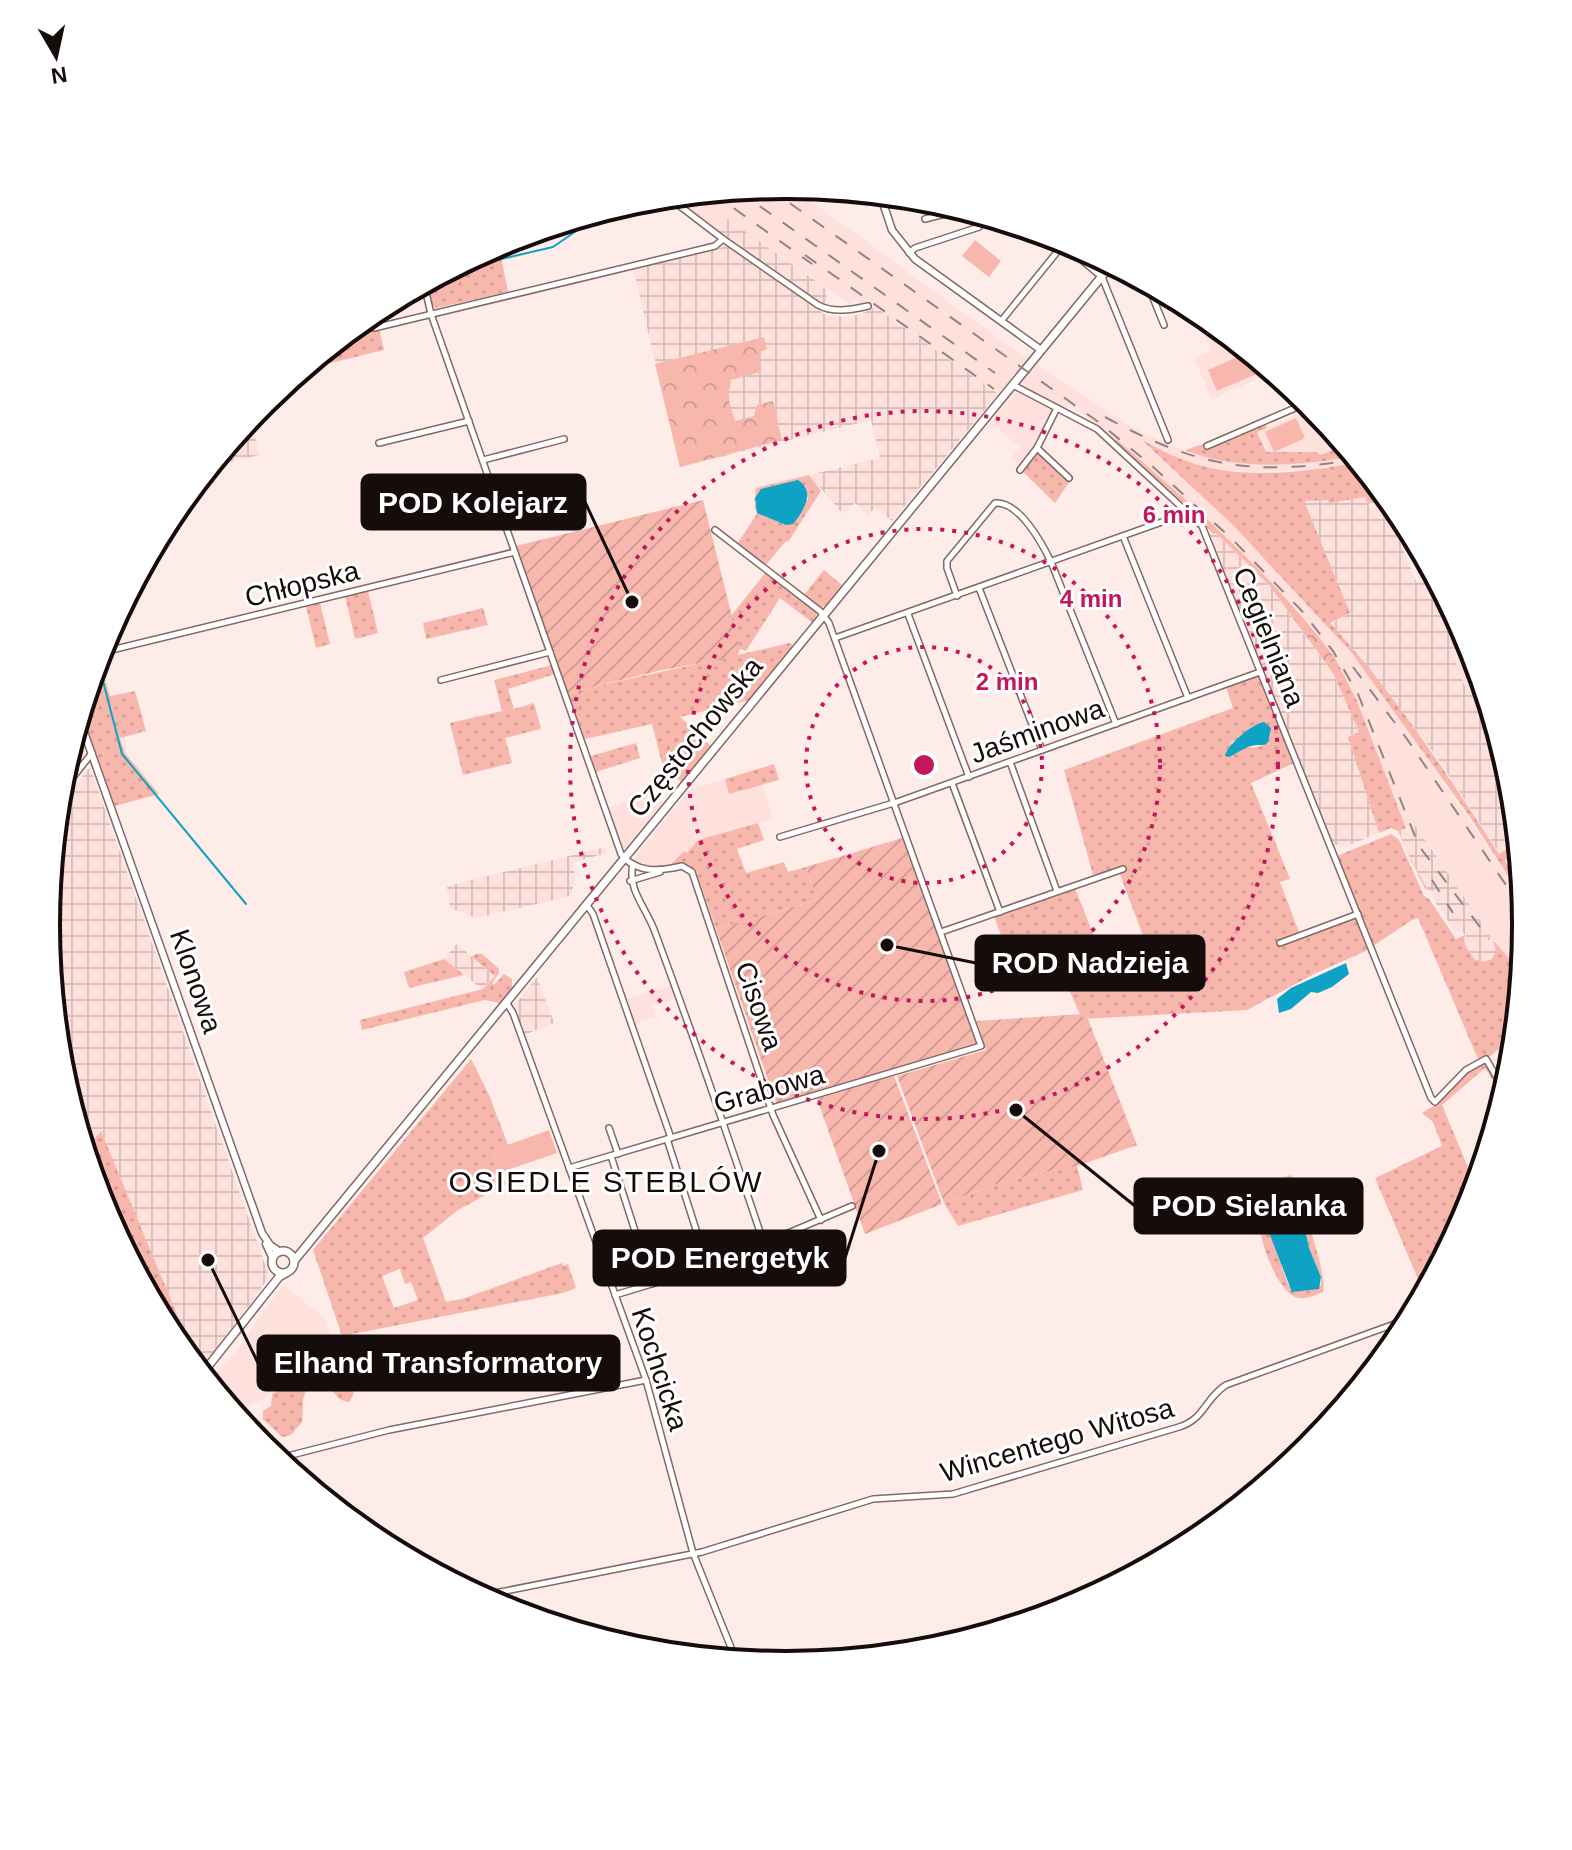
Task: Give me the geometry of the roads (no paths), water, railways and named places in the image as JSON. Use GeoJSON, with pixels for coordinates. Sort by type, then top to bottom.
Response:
{"type":"FeatureCollection","features":[{"type":"Feature","properties":{"kind":"main road","name":"Częstochowska"},"geometry":{"type":"LineString","coordinates":[[292,1257],[313,1238],[1105,273]]}},
{"type":"Feature","properties":{"kind":"main road"},"geometry":{"type":"LineString","coordinates":[[209,1366],[293,1267],[292,1257],[280,1252],[274,1263],[268,1294]]}},
{"type":"Feature","properties":{"kind":"main road"},"geometry":{"type":"LineString","coordinates":[[274,1263],[279,1272],[286,1273]]}},
{"type":"Feature","properties":{"kind":"street"},"geometry":{"type":"LineString","coordinates":[[884,205],[898,239],[909,253],[1041,350]]}},
{"type":"Feature","properties":{"kind":"street"},"geometry":{"type":"LineString","coordinates":[[681,207],[822,307],[844,310],[868,306]]}},
{"type":"Feature","properties":{"kind":"street"},"geometry":{"type":"LineString","coordinates":[[925,219],[939,216]]}},
{"type":"Feature","properties":{"kind":"street"},"geometry":{"type":"LineString","coordinates":[[909,253],[915,248],[980,226]]}},
{"type":"Feature","properties":{"kind":"street"},"geometry":{"type":"LineString","coordinates":[[374,328],[715,246],[723,239]]}},
{"type":"Feature","properties":{"kind":"street"},"geometry":{"type":"LineString","coordinates":[[1002,320],[1057,252]]}},
{"type":"Feature","properties":{"kind":"street"},"geometry":{"type":"LineString","coordinates":[[1090,266],[1102,277],[1168,440]]}},
{"type":"Feature","properties":{"kind":"street"},"geometry":{"type":"LineString","coordinates":[[426,294],[624,858]]}},
{"type":"Feature","properties":{"kind":"street"},"geometry":{"type":"LineString","coordinates":[[1153,299],[1164,325]]}},
{"type":"Feature","properties":{"kind":"street","name":"Cegielniana"},"geometry":{"type":"LineString","coordinates":[[1013,385],[1097,429],[1190,512],[1206,532],[1433,1100],[1435,1102],[1463,1073],[1483,1059],[1490,1062],[1496,1074]]}},
{"type":"Feature","properties":{"kind":"street"},"geometry":{"type":"LineString","coordinates":[[1020,470],[1037,448],[1057,408]]}},
{"type":"Feature","properties":{"kind":"street"},"geometry":{"type":"LineString","coordinates":[[1207,446],[1295,408]]}},
{"type":"Feature","properties":{"kind":"street"},"geometry":{"type":"LineString","coordinates":[[379,443],[469,421]]}},
{"type":"Feature","properties":{"kind":"street"},"geometry":{"type":"LineString","coordinates":[[483,460],[564,439]]}},
{"type":"Feature","properties":{"kind":"street"},"geometry":{"type":"LineString","coordinates":[[1037,448],[1069,478]]}},
{"type":"Feature","properties":{"kind":"street"},"geometry":{"type":"LineString","coordinates":[[957,596],[947,561],[995,503],[1009,506],[1040,539],[1116,724]]}},
{"type":"Feature","properties":{"kind":"street"},"geometry":{"type":"LineString","coordinates":[[835,638],[1190,512]]}},
{"type":"Feature","properties":{"kind":"street"},"geometry":{"type":"LineString","coordinates":[[715,530],[824,615],[941,932],[1123,869]]}},
{"type":"Feature","properties":{"kind":"street"},"geometry":{"type":"LineString","coordinates":[[1123,536],[1188,698]]}},
{"type":"Feature","properties":{"kind":"street","name":"Chłopska"},"geometry":{"type":"LineString","coordinates":[[114,650],[515,552]]}},
{"type":"Feature","properties":{"kind":"street"},"geometry":{"type":"LineString","coordinates":[[979,588],[1042,750]]}},
{"type":"Feature","properties":{"kind":"street"},"geometry":{"type":"LineString","coordinates":[[908,614],[969,777]]}},
{"type":"Feature","properties":{"kind":"street"},"geometry":{"type":"LineString","coordinates":[[441,680],[550,652]]}},
{"type":"Feature","properties":{"kind":"street","name":"Jaśminowa"},"geometry":{"type":"LineString","coordinates":[[780,837],[895,803],[1260,672]]}},
{"type":"Feature","properties":{"kind":"street","name":"Klonowa"},"geometry":{"type":"LineString","coordinates":[[85,735],[262,1233],[270,1245],[280,1252]]}},
{"type":"Feature","properties":{"kind":"street"},"geometry":{"type":"LineString","coordinates":[[76,773],[92,753]]}},
{"type":"Feature","properties":{"kind":"street"},"geometry":{"type":"LineString","coordinates":[[1010,762],[1057,891]]}},
{"type":"Feature","properties":{"kind":"street"},"geometry":{"type":"LineString","coordinates":[[952,783],[1000,912]]}},
{"type":"Feature","properties":{"kind":"street","name":"Cisowa"},"geometry":{"type":"LineString","coordinates":[[624,858],[633,864],[661,872],[682,866],[692,872],[772,1108],[821,1220]]}},
{"type":"Feature","properties":{"kind":"street"},"geometry":{"type":"LineString","coordinates":[[633,864],[630,881],[651,922],[764,1244]]}},
{"type":"Feature","properties":{"kind":"street"},"geometry":{"type":"LineString","coordinates":[[630,881],[661,872]]}},
{"type":"Feature","properties":{"kind":"street"},"geometry":{"type":"LineString","coordinates":[[586,904],[593,914],[669,1138],[708,1267]]}},
{"type":"Feature","properties":{"kind":"street"},"geometry":{"type":"LineString","coordinates":[[1280,943],[1358,914]]}},
{"type":"Feature","properties":{"kind":"street","name":"Grabowa"},"geometry":{"type":"LineString","coordinates":[[569,1168],[980,1048],[981,1043],[941,932]]}},
{"type":"Feature","properties":{"kind":"street","name":"Kochcicka"},"geometry":{"type":"LineString","coordinates":[[506,1002],[513,1013],[646,1380],[693,1553],[731,1648]]}},
{"type":"Feature","properties":{"kind":"street"},"geometry":{"type":"LineString","coordinates":[[609,1128],[652,1284]]}},
{"type":"Feature","properties":{"kind":"street"},"geometry":{"type":"LineString","coordinates":[[615,1295],[708,1267],[852,1206]]}},
{"type":"Feature","properties":{"kind":"street"},"geometry":{"type":"LineString","coordinates":[[262,1233],[274,1263]]}},
{"type":"Feature","properties":{"kind":"street","name":"Wincentego Witosa"},"geometry":{"type":"LineString","coordinates":[[500,1592],[693,1553],[873,1499],[941,1496],[960,1492],[1188,1425],[1198,1418],[1216,1393],[1226,1385],[1392,1325]]}},
{"type":"Feature","properties":{"kind":"street"},"geometry":{"type":"LineString","coordinates":[[291,1455],[389,1430],[646,1380]]}},
{"type":"Feature","properties":{"kind":"water"},"geometry":{"type":"Polygon","coordinates":[[[798,480],[807,496],[793,524],[786,525],[757,513],[755,498],[761,489],[798,480]]]}},
{"type":"Feature","properties":{"kind":"water"},"geometry":{"type":"Polygon","coordinates":[[[1264,722],[1271,728],[1265,745],[1254,745],[1225,756],[1241,736],[1264,722]]]}},
{"type":"Feature","properties":{"kind":"water"},"geometry":{"type":"Polygon","coordinates":[[[1346,963],[1349,974],[1332,987],[1318,993],[1311,992],[1291,1009],[1279,1013],[1277,999],[1291,988],[1346,963]]]}},
{"type":"Feature","properties":{"kind":"water"},"geometry":{"type":"Polygon","coordinates":[[[1277,1211],[1286,1221],[1299,1217],[1304,1224],[1309,1248],[1321,1277],[1319,1289],[1292,1292],[1265,1222],[1265,1216],[1277,1211]]]}},
{"type":"Feature","properties":{"kind":"waterway"},"geometry":{"type":"LineString","coordinates":[[493,261],[553,247],[577,231]]}},
{"type":"Feature","properties":{"kind":"waterway"},"geometry":{"type":"LineString","coordinates":[[103,681],[122,754],[246,904]]}},
{"type":"Feature","properties":{"kind":"railway"},"geometry":{"type":"LineString","coordinates":[[784,199],[1097,421],[1151,465],[1233,540],[1302,611],[1333,651],[1358,694],[1419,846],[1489,939]]}},
{"type":"Feature","properties":{"kind":"railway"},"geometry":{"type":"LineString","coordinates":[[752,200],[995,373]]}},
{"type":"Feature","properties":{"kind":"railway"},"geometry":{"type":"LineString","coordinates":[[725,202],[812,264]]}},
{"type":"Feature","properties":{"kind":"railway"},"geometry":{"type":"LineString","coordinates":[[805,255],[994,389]]}},
{"type":"Feature","properties":{"kind":"railway"},"geometry":{"type":"LineString","coordinates":[[1105,417],[1169,447],[1226,464],[1287,467],[1344,461]]}},
{"type":"Feature","properties":{"kind":"railway"},"geometry":{"type":"LineString","coordinates":[[1353,667],[1407,739],[1511,892]]}},
{"type":"Feature","properties":{"kind":"railway"},"geometry":{"type":"LineString","coordinates":[[1432,880],[1453,913]]}},
{"type":"Feature","properties":{"kind":"place","name":"POD Kolejarz"},"geometry":{"type":"Point","coordinates":[632,602]}},
{"type":"Feature","properties":{"kind":"place","name":"ROD Nadzieja"},"geometry":{"type":"Point","coordinates":[887,945]}},
{"type":"Feature","properties":{"kind":"place","name":"POD Sielanka"},"geometry":{"type":"Point","coordinates":[1016,1110]}},
{"type":"Feature","properties":{"kind":"place","name":"POD Energetyk"},"geometry":{"type":"Point","coordinates":[879,1151]}},
{"type":"Feature","properties":{"kind":"place","name":"Elhand Transformatory"},"geometry":{"type":"Point","coordinates":[208,1260]}},
{"type":"Feature","properties":{"kind":"district","name":"OSIEDLE STEBLÓW"},"geometry":{"type":"Point","coordinates":[606,1181]}}]}
